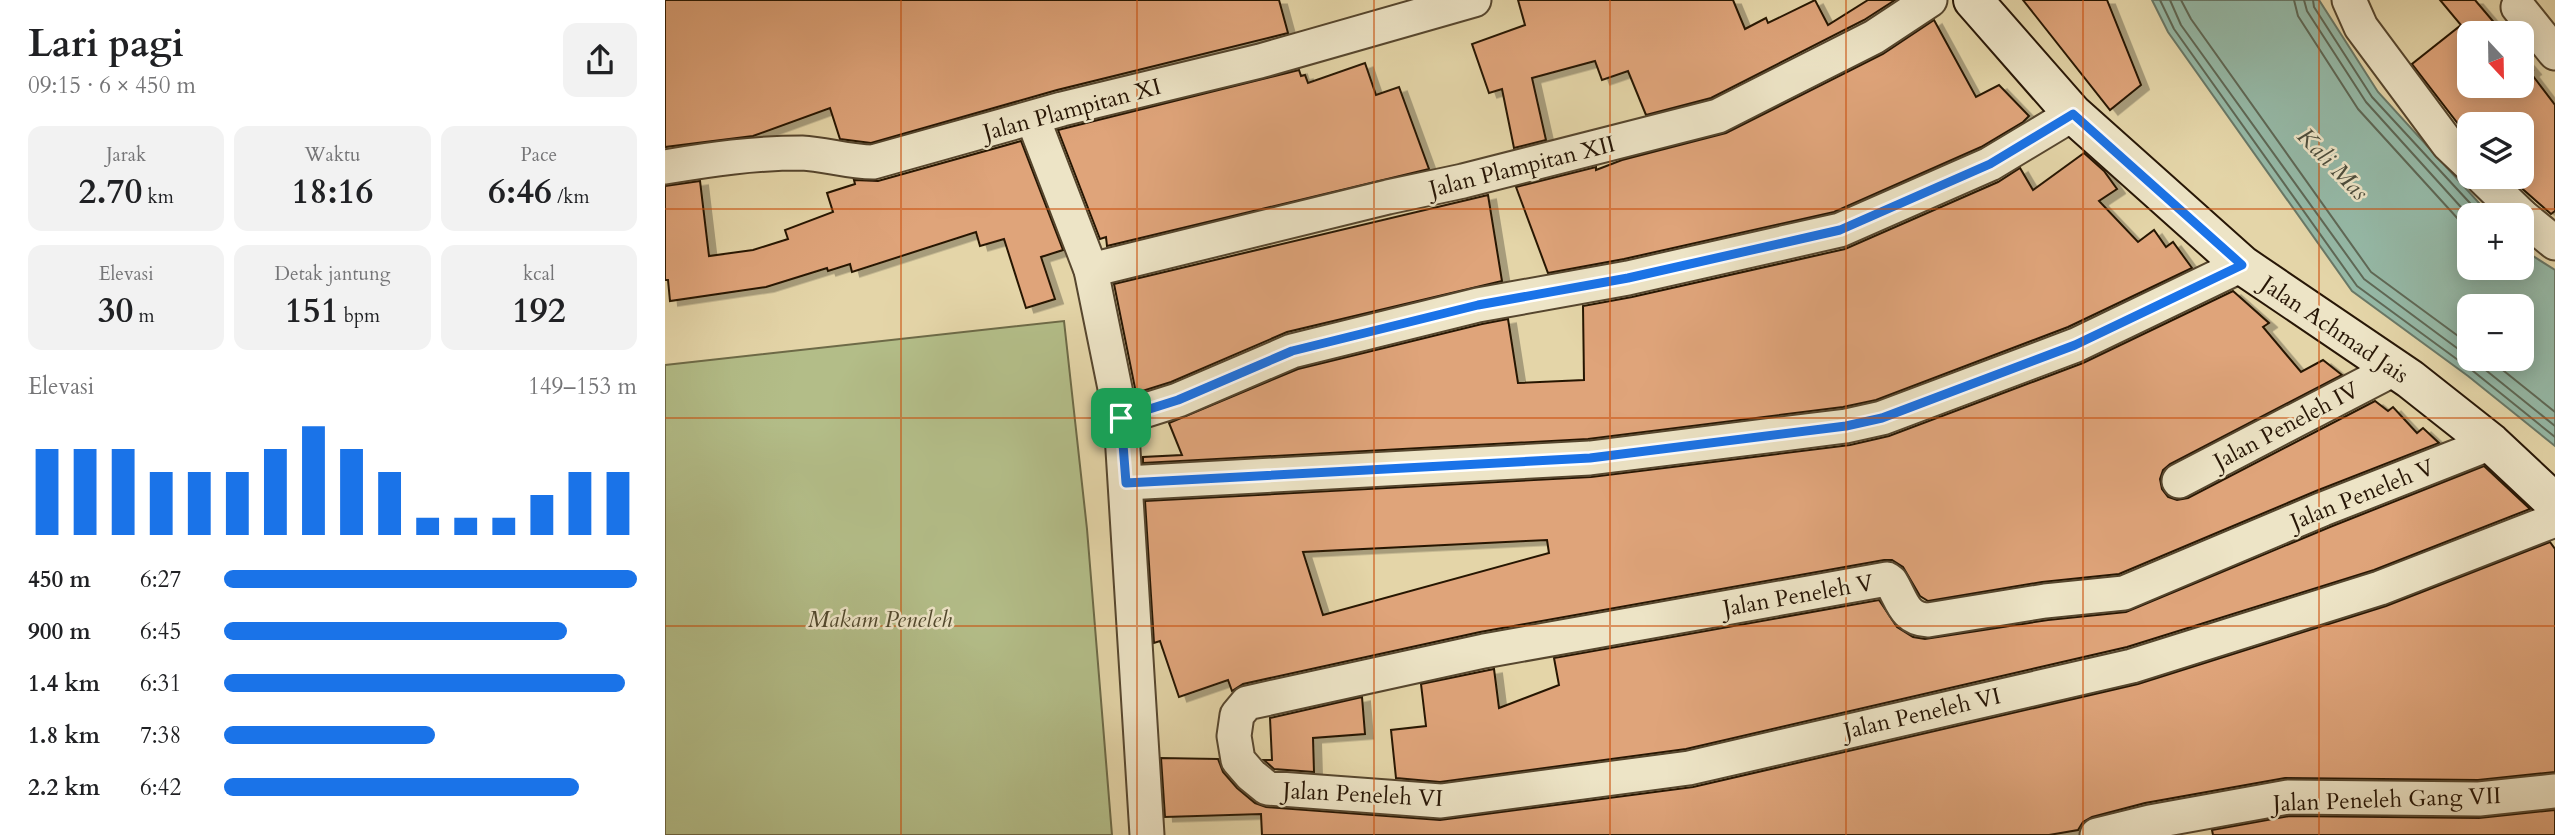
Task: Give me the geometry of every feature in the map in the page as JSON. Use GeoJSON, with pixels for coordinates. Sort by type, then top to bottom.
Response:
{"type":"FeatureCollection","features":[{"type":"Feature","properties":{"kind":"street","name":"Jalan Plampitan XI"},"geometry":{"type":"LineString","coordinates":[[665,167],[739,154],[806,153],[851,162],[873,162],[1062,110],[1260,61],[1474,0]]}},
{"type":"Feature","properties":{"kind":"street","name":"Jalan Plampitan XII"},"geometry":{"type":"LineString","coordinates":[[1091,270],[1464,181],[1718,116],[1874,37],[1930,0]]}},
{"type":"Feature","properties":{"kind":"street","name":"Jalan Achmad Jais"},"geometry":{"type":"LineString","coordinates":[[1973,0],[2073,114],[2242,265],[2394,369],[2491,443],[2555,503]]}},
{"type":"Feature","properties":{"kind":"street"},"geometry":{"type":"LineString","coordinates":[[2349,0],[2361,27],[2457,153]]}},
{"type":"Feature","properties":{"kind":"street"},"geometry":{"type":"LineString","coordinates":[[2518,7],[2555,53]]}},
{"type":"Feature","properties":{"kind":"street"},"geometry":{"type":"LineString","coordinates":[[1121,418],[1178,400],[1292,351],[1478,305],[1628,278],[1840,230],[1981,168],[2073,114]]}},
{"type":"Feature","properties":{"kind":"street"},"geometry":{"type":"LineString","coordinates":[[1033,119],[1091,270],[1121,418],[1147,835]]}},
{"type":"Feature","properties":{"kind":"street"},"geometry":{"type":"LineString","coordinates":[[2494,189],[2508,203]]}},
{"type":"Feature","properties":{"kind":"street"},"geometry":{"type":"LineString","coordinates":[[2534,226],[2555,243]]}},
{"type":"Feature","properties":{"kind":"street"},"geometry":{"type":"LineString","coordinates":[[1126,483],[1590,458],[1846,426],[1882,418],[2075,345],[2242,265]]}},
{"type":"Feature","properties":{"kind":"street","name":"Jalan Peneleh IV"},"geometry":{"type":"LineString","coordinates":[[2179,481],[2394,369]]}},
{"type":"Feature","properties":{"kind":"street","name":"Jalan Peneleh V"},"geometry":{"type":"LineString","coordinates":[[1267,788],[1238,760],[1234,736],[1237,715],[1247,703],[1484,651],[1887,579],[1906,610],[1916,620],[2045,601],[2123,593],[2323,509],[2491,443]]}},
{"type":"Feature","properties":{"kind":"street","name":"Jalan Peneleh VI"},"geometry":{"type":"LineString","coordinates":[[1267,788],[1440,801],[1689,768],[2131,666],[2380,587],[2555,520]]}},
{"type":"Feature","properties":{"kind":"street","name":"Jalan Peneleh Gang VII"},"geometry":{"type":"LineString","coordinates":[[2097,835],[2150,822],[2288,797],[2479,799],[2555,791]]}},
{"type":"Feature","properties":{"kind":"green space","name":"Makam Peneleh"},"geometry":{"type":"Polygon","coordinates":[[[1064,321],[1087,529],[1112,835],[665,835],[665,365],[1064,321]]]}},
{"type":"Feature","properties":{"kind":"water","name":"Kali Mas"},"geometry":{"type":"Polygon","coordinates":[[[2152,0],[2319,0],[2378,92],[2457,179],[2457,189],[2466,189],[2479,203],[2457,203],[2457,280],[2534,280],[2534,257],[2555,270],[2555,446],[2461,371],[2534,371],[2534,294],[2457,294],[2457,368],[2352,291],[2168,32],[2152,0]]]}},
{"type":"Feature","properties":{"kind":"building"},"geometry":{"type":"Polygon","coordinates":[[[665,0],[1279,0],[1288,33],[1057,90],[871,143],[840,139],[830,108],[753,136],[665,147],[665,0]]]}},
{"type":"Feature","properties":{"kind":"building"},"geometry":{"type":"Polygon","coordinates":[[[1518,0],[1733,0],[1745,29],[1766,18],[1768,23],[1815,0],[1828,25],[1868,0],[1895,0],[1864,20],[1711,98],[1646,115],[1628,71],[1602,80],[1595,61],[1532,78],[1546,140],[1514,148],[1502,89],[1489,93],[1472,44],[1525,25],[1518,0]]]}},
{"type":"Feature","properties":{"kind":"building"},"geometry":{"type":"Polygon","coordinates":[[[2023,0],[2107,0],[2141,85],[2110,110],[2023,0]]]}},
{"type":"Feature","properties":{"kind":"building"},"geometry":{"type":"Polygon","coordinates":[[[2440,0],[2475,0],[2493,21],[2458,21],[2440,0]]]}},
{"type":"Feature","properties":{"kind":"building"},"geometry":{"type":"Polygon","coordinates":[[[1934,20],[1976,97],[1999,85],[2029,116],[2023,122],[1981,147],[1834,212],[1624,259],[1548,273],[1516,187],[1596,167],[1596,170],[1622,160],[1726,133],[1883,54],[1934,20]]]}},
{"type":"Feature","properties":{"kind":"building"},"geometry":{"type":"Polygon","coordinates":[[[2457,28],[2457,98],[2534,98],[2534,77],[2555,105],[2555,211],[2551,214],[2523,189],[2534,189],[2534,112],[2457,112],[2457,122],[2412,64],[2457,28]]]}},
{"type":"Feature","properties":{"kind":"building"},"geometry":{"type":"Polygon","coordinates":[[[1365,63],[1376,95],[1399,87],[1429,169],[1107,246],[1106,237],[1100,239],[1058,130],[1299,70],[1308,83],[1365,63]]]}},
{"type":"Feature","properties":{"kind":"building"},"geometry":{"type":"Polygon","coordinates":[[[1021,141],[1063,250],[1041,257],[1055,299],[1026,308],[1004,239],[980,246],[976,232],[852,272],[850,264],[828,271],[827,268],[766,287],[670,301],[668,280],[665,280],[665,186],[700,181],[709,256],[753,250],[788,239],[785,230],[833,212],[827,193],[855,184],[854,180],[878,181],[1021,141]]]}},
{"type":"Feature","properties":{"kind":"building"},"geometry":{"type":"Polygon","coordinates":[[[2084,153],[2104,171],[2117,189],[2099,201],[2138,242],[2154,230],[2166,247],[2173,242],[2192,268],[2068,327],[1876,400],[1843,407],[1588,439],[1143,463],[1143,457],[1182,455],[1169,423],[1298,369],[1508,319],[1518,383],[1584,380],[1583,306],[1845,249],[1998,182],[2020,168],[2033,190],[2084,153]]]}},
{"type":"Feature","properties":{"kind":"building"},"geometry":{"type":"Polygon","coordinates":[[[1488,195],[1502,281],[1287,332],[1171,382],[1136,393],[1114,284],[1488,195]]]}},
{"type":"Feature","properties":{"kind":"building"},"geometry":{"type":"Polygon","coordinates":[[[2233,291],[2269,323],[2263,327],[2301,372],[2323,360],[2342,375],[2170,464],[2163,470],[2160,479],[2162,489],[2168,497],[2177,500],[2188,498],[2375,401],[2388,411],[2393,407],[2417,433],[2423,428],[2439,443],[2316,491],[2119,574],[2042,582],[1928,601],[1920,596],[1903,567],[1892,560],[1884,560],[1480,632],[1243,684],[1232,691],[1228,680],[1179,697],[1160,641],[1154,643],[1145,501],[1591,477],[1850,445],[1889,436],[2083,363],[2233,291]],[[1547,540],[1303,552],[1323,615],[1549,553],[1547,540]]]}},
{"type":"Feature","properties":{"kind":"building"},"geometry":{"type":"Polygon","coordinates":[[[2484,466],[2530,509],[2374,570],[2127,647],[1686,749],[1440,782],[1396,778],[1391,730],[1426,726],[1421,684],[1494,669],[1499,708],[1559,685],[1554,658],[1879,600],[1897,627],[1913,637],[1925,639],[2048,620],[2126,612],[2484,466]]]}},
{"type":"Feature","properties":{"kind":"building"},"geometry":{"type":"Polygon","coordinates":[[[2550,542],[2555,549],[2555,772],[2478,780],[2285,778],[2145,803],[2092,817],[2083,822],[2078,830],[2049,835],[1262,835],[1261,814],[1165,817],[1161,758],[1218,759],[1223,772],[1237,788],[1255,803],[1266,807],[1440,820],[1693,787],[2138,684],[2386,606],[2550,542]]]}},
{"type":"Feature","properties":{"kind":"building"},"geometry":{"type":"Polygon","coordinates":[[[1362,697],[1365,734],[1313,738],[1314,772],[1274,769],[1264,760],[1272,760],[1270,718],[1362,697]]]}},
{"type":"Feature","properties":{"kind":"building"},"geometry":{"type":"Polygon","coordinates":[[[2555,810],[2555,835],[2213,835],[2212,830],[2290,816],[2479,818],[2555,810]]]}},
{"type":"Feature","properties":{"kind":"route"},"geometry":{"type":"LineString","coordinates":[[2073,114],[2242,265],[2075,345],[1882,418],[1846,426],[1590,458],[1126,483],[1121,418],[1178,400],[1292,351],[1478,305],[1628,278],[1840,230],[1990,164],[2073,114]]}}]}
